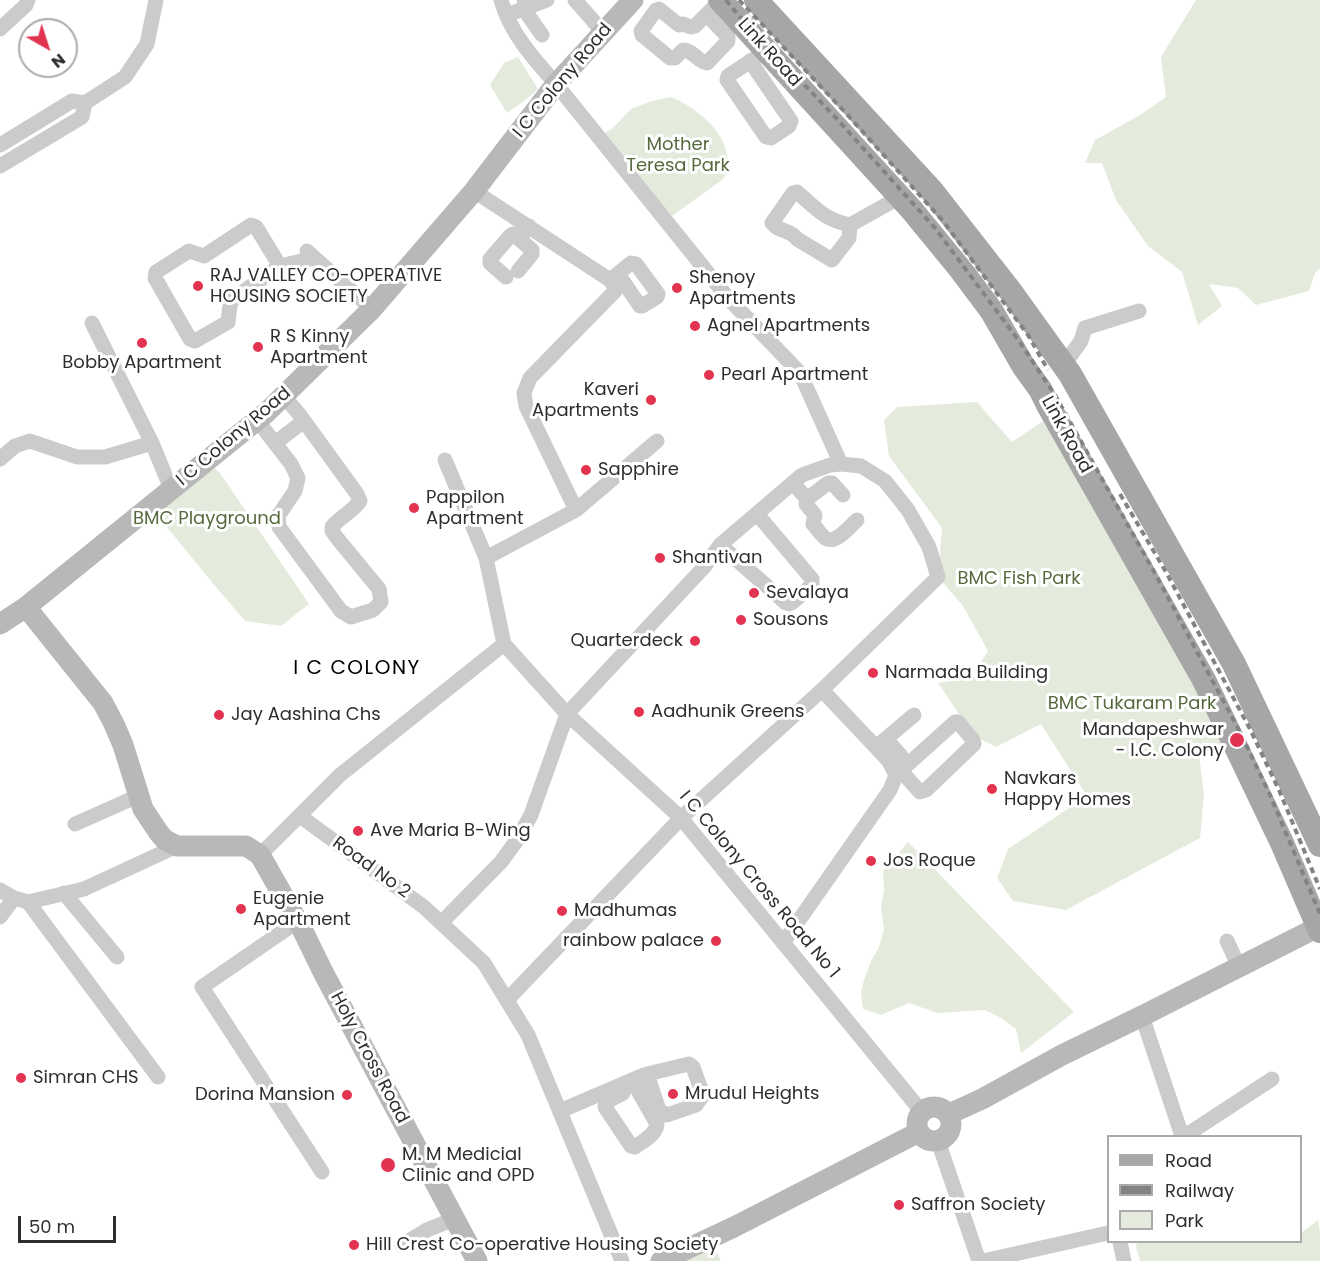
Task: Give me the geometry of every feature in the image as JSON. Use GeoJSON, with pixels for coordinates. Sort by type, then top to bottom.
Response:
{"type":"FeatureCollection","features":[{"type":"Feature","properties":{"kind":"main road","name":"Link Road"},"geometry":{"type":"LineString","coordinates":[[756,0],[932,190],[1011,292],[1076,385],[1234,664],[1318,833]]}},
{"type":"Feature","properties":{"kind":"main road","name":"Link Road"},"geometry":{"type":"LineString","coordinates":[[716,5],[758,56],[900,197],[947,252],[991,310],[1024,367],[1040,389],[1204,680],[1282,843],[1319,928]]}},
{"type":"Feature","properties":{"kind":"street"},"geometry":{"type":"LineString","coordinates":[[0,29],[26,5],[28,0]]}},
{"type":"Feature","properties":{"kind":"street"},"geometry":{"type":"LineString","coordinates":[[0,166],[82,117],[86,103],[125,77],[147,44],[156,0]]}},
{"type":"Feature","properties":{"kind":"street"},"geometry":{"type":"LineString","coordinates":[[501,0],[518,38],[532,58],[556,84],[728,298],[800,373],[841,464]]}},
{"type":"Feature","properties":{"kind":"street"},"geometry":{"type":"LineString","coordinates":[[507,15],[525,4],[548,0]]}},
{"type":"Feature","properties":{"kind":"street"},"geometry":{"type":"LineString","coordinates":[[575,0],[603,32]]}},
{"type":"Feature","properties":{"kind":"street","name":"I C Colony Road"},"geometry":{"type":"LineString","coordinates":[[0,624],[26,607],[284,396],[372,309],[474,191],[556,84],[633,0]]}},
{"type":"Feature","properties":{"kind":"street"},"geometry":{"type":"LineString","coordinates":[[525,4],[528,15],[543,35]]}},
{"type":"Feature","properties":{"kind":"street"},"geometry":{"type":"LineString","coordinates":[[716,5],[728,41],[708,63],[704,63],[687,50],[683,50],[675,58],[670,58],[642,35],[641,31],[656,10],[659,9],[679,25],[691,27],[695,26],[716,5]]}},
{"type":"Feature","properties":{"kind":"street"},"geometry":{"type":"LineString","coordinates":[[758,56],[791,121],[789,126],[771,138],[766,137],[728,80],[728,76],[758,56]]}},
{"type":"Feature","properties":{"kind":"street"},"geometry":{"type":"LineString","coordinates":[[0,145],[72,101],[86,103]]}},
{"type":"Feature","properties":{"kind":"street"},"geometry":{"type":"LineString","coordinates":[[474,191],[614,277],[615,291],[530,378],[524,393],[526,406],[576,510]]}},
{"type":"Feature","properties":{"kind":"street"},"geometry":{"type":"LineString","coordinates":[[850,225],[849,238],[832,260],[772,223],[793,193],[797,192],[826,217],[838,223],[850,225],[900,197]]}},
{"type":"Feature","properties":{"kind":"street"},"geometry":{"type":"LineString","coordinates":[[280,266],[256,226],[251,225],[204,256],[189,251],[156,272],[155,278],[190,339],[195,341],[228,322],[232,299],[280,266],[310,254],[372,309]]}},
{"type":"Feature","properties":{"kind":"street"},"geometry":{"type":"LineString","coordinates":[[519,239],[529,226]]}},
{"type":"Feature","properties":{"kind":"street"},"geometry":{"type":"LineString","coordinates":[[511,235],[519,239],[532,250],[532,254],[512,274],[490,263],[490,259],[511,235]]}},
{"type":"Feature","properties":{"kind":"street"},"geometry":{"type":"LineString","coordinates":[[1063,366],[1081,342],[1084,328],[1138,310]]}},
{"type":"Feature","properties":{"kind":"street"},"geometry":{"type":"LineString","coordinates":[[92,323],[152,443],[171,489]]}},
{"type":"Feature","properties":{"kind":"street"},"geometry":{"type":"LineString","coordinates":[[257,420],[291,464],[298,478],[295,491],[278,516],[279,527],[341,611],[351,617],[373,609],[381,602],[379,590],[337,538],[332,527],[338,520],[355,509],[360,501],[284,396]]}},
{"type":"Feature","properties":{"kind":"street"},"geometry":{"type":"LineString","coordinates":[[275,443],[304,421]]}},
{"type":"Feature","properties":{"kind":"street"},"geometry":{"type":"LineString","coordinates":[[0,459],[15,446],[30,441],[77,457],[105,457],[152,443]]}},
{"type":"Feature","properties":{"kind":"street"},"geometry":{"type":"LineString","coordinates":[[486,558],[576,510],[657,441]]}},
{"type":"Feature","properties":{"kind":"street"},"geometry":{"type":"LineString","coordinates":[[0,917],[21,900],[84,889],[177,846],[240,845],[251,848],[260,855],[340,775],[504,644],[486,558],[446,460]]}},
{"type":"Feature","properties":{"kind":"street"},"geometry":{"type":"LineString","coordinates":[[441,923],[501,862],[517,840],[531,815],[567,714],[705,566],[720,545],[802,475],[830,465],[841,464],[861,466],[885,481],[908,510],[929,547],[938,577],[822,690],[681,818],[507,1000]]}},
{"type":"Feature","properties":{"kind":"street"},"geometry":{"type":"LineString","coordinates":[[793,483],[807,499],[806,504],[814,515],[813,524],[829,540],[835,539],[857,520]]}},
{"type":"Feature","properties":{"kind":"street"},"geometry":{"type":"LineString","coordinates":[[807,499],[828,483],[832,483],[843,495]]}},
{"type":"Feature","properties":{"kind":"street"},"geometry":{"type":"LineString","coordinates":[[720,545],[786,603],[793,602],[812,585],[812,579],[757,514]]}},
{"type":"Feature","properties":{"kind":"street"},"geometry":{"type":"LineString","coordinates":[[26,607],[103,703],[123,745],[143,809],[165,840],[177,846]]}},
{"type":"Feature","properties":{"kind":"street","name":"I C Colony Cross Road No 1"},"geometry":{"type":"LineString","coordinates":[[504,644],[567,714],[681,818],[783,942],[920,1122]]}},
{"type":"Feature","properties":{"kind":"street"},"geometry":{"type":"LineString","coordinates":[[783,942],[897,773],[956,722],[972,737],[974,744],[926,790],[920,792],[897,773],[888,760],[881,743],[822,690]]}},
{"type":"Feature","properties":{"kind":"street"},"geometry":{"type":"LineString","coordinates":[[881,743],[914,715]]}},
{"type":"Feature","properties":{"kind":"street"},"geometry":{"type":"LineString","coordinates":[[75,824],[138,796]]}},
{"type":"Feature","properties":{"kind":"street","name":"Road No 2"},"geometry":{"type":"LineString","coordinates":[[300,816],[424,907],[484,963],[528,1035],[622,1261]]}},
{"type":"Feature","properties":{"kind":"street","name":"Holy Cross Road"},"geometry":{"type":"LineString","coordinates":[[260,855],[298,921],[477,1261]]}},
{"type":"Feature","properties":{"kind":"street"},"geometry":{"type":"LineString","coordinates":[[0,890],[21,900],[158,1077]]}},
{"type":"Feature","properties":{"kind":"street"},"geometry":{"type":"LineString","coordinates":[[64,893],[117,957]]}},
{"type":"Feature","properties":{"kind":"street"},"geometry":{"type":"LineString","coordinates":[[298,921],[202,987],[322,1172]]}},
{"type":"Feature","properties":{"kind":"street"},"geometry":{"type":"LineString","coordinates":[[949,1114],[982,1099],[1062,1055],[1319,928]]}},
{"type":"Feature","properties":{"kind":"street"},"geometry":{"type":"LineString","coordinates":[[1230,939],[1242,966]]}},
{"type":"Feature","properties":{"kind":"street"},"geometry":{"type":"LineString","coordinates":[[1143,1016],[1183,1135]]}},
{"type":"Feature","properties":{"kind":"street"},"geometry":{"type":"LineString","coordinates":[[560,1111],[634,1083],[647,1074]]}},
{"type":"Feature","properties":{"kind":"street"},"geometry":{"type":"LineString","coordinates":[[1187,1135],[1272,1079]]}},
{"type":"Feature","properties":{"kind":"street"},"geometry":{"type":"LineString","coordinates":[[661,1261],[734,1227],[920,1122],[932,1106],[944,1109],[949,1114],[952,1124],[951,1130],[938,1141],[927,1140],[920,1122]]}},
{"type":"Feature","properties":{"kind":"street"},"geometry":{"type":"LineString","coordinates":[[938,1141],[979,1261]]}},
{"type":"Feature","properties":{"kind":"street"},"geometry":{"type":"LineString","coordinates":[[402,1245],[427,1230],[454,1219]]}},
{"type":"Feature","properties":{"kind":"street"},"geometry":{"type":"LineString","coordinates":[[983,1261],[1107,1233]]}},
{"type":"Feature","properties":{"kind":"street"},"geometry":{"type":"LineString","coordinates":[[1120,1243],[1124,1261]]}},
{"type":"Feature","properties":{"kind":"green space"},"geometry":{"type":"Polygon","coordinates":[[[1196,0],[1320,0],[1320,268],[1315,273],[1309,291],[1256,305],[1238,288],[1209,284],[1222,306],[1198,325],[1182,272],[1148,246],[1116,200],[1102,163],[1085,163],[1095,140],[1140,115],[1166,97],[1161,57],[1196,0]]]}},
{"type":"Feature","properties":{"kind":"green space"},"geometry":{"type":"Polygon","coordinates":[[[518,57],[538,89],[507,113],[490,85],[504,63],[518,57]]]}},
{"type":"Feature","properties":{"kind":"green space","name":"Mother Teresa Park"},"geometry":{"type":"Polygon","coordinates":[[[671,97],[692,108],[716,131],[726,149],[731,169],[722,180],[672,216],[602,134],[612,129],[631,109],[671,97]]]}},
{"type":"Feature","properties":{"kind":"green space"},"geometry":{"type":"Polygon","coordinates":[[[977,402],[1012,442],[1043,421],[1123,543],[1226,744],[1199,754],[1204,795],[1200,838],[1066,910],[1013,901],[997,878],[1008,849],[1087,796],[1041,724],[996,747],[974,736],[938,683],[975,677],[988,651],[963,606],[938,577],[942,528],[889,456],[884,420],[897,407],[977,402]]]}},
{"type":"Feature","properties":{"kind":"green space","name":"BMC Playground"},"geometry":{"type":"Polygon","coordinates":[[[212,466],[220,473],[309,604],[281,626],[245,621],[153,510],[212,466]]]}},
{"type":"Feature","properties":{"kind":"green space"},"geometry":{"type":"Polygon","coordinates":[[[908,842],[1074,1012],[1021,1053],[1016,1029],[985,1010],[937,1013],[909,1003],[881,1015],[863,1009],[861,992],[864,980],[879,947],[884,929],[881,908],[884,889],[883,871],[908,842]]]}},
{"type":"Feature","properties":{"kind":"green space"},"geometry":{"type":"Polygon","coordinates":[[[1318,1220],[1320,1261],[1140,1261],[1136,1247],[1137,1243],[1302,1243],[1302,1232],[1318,1220]]]}},
{"type":"Feature","properties":{"kind":"green space"},"geometry":{"type":"Polygon","coordinates":[[[713,1244],[721,1261],[667,1261],[713,1244]]]}},
{"type":"Feature","properties":{"kind":"railway"},"geometry":{"type":"LineString","coordinates":[[726,0],[935,228],[1019,341],[1055,395],[1157,577],[1241,734],[1270,795],[1320,914]]}},
{"type":"Feature","properties":{"kind":"railway"},"geometry":{"type":"LineString","coordinates":[[739,0],[844,111],[943,221],[1028,335],[1048,370]]}},
{"type":"Feature","properties":{"kind":"railway"},"geometry":{"type":"LineString","coordinates":[[1120,494],[1166,572],[1250,729],[1279,790],[1320,889]]}},
{"type":"Feature","properties":{"kind":"place","name":"RAJ VALLEY CO-OPERATIVE HOUSING SOCIETY"},"geometry":{"type":"Point","coordinates":[198,286]}},
{"type":"Feature","properties":{"kind":"place","name":"Shenoy Apartments"},"geometry":{"type":"Point","coordinates":[677,288]}},
{"type":"Feature","properties":{"kind":"place","name":"Agnel Apartments"},"geometry":{"type":"Point","coordinates":[695,326]}},
{"type":"Feature","properties":{"kind":"place","name":"Bobby Apartment"},"geometry":{"type":"Point","coordinates":[142,343]}},
{"type":"Feature","properties":{"kind":"place","name":"R S Kinny Apartment"},"geometry":{"type":"Point","coordinates":[258,347]}},
{"type":"Feature","properties":{"kind":"place","name":"Pearl Apartment"},"geometry":{"type":"Point","coordinates":[709,375]}},
{"type":"Feature","properties":{"kind":"place","name":"Kaveri Apartments"},"geometry":{"type":"Point","coordinates":[651,400]}},
{"type":"Feature","properties":{"kind":"place","name":"Sapphire"},"geometry":{"type":"Point","coordinates":[586,470]}},
{"type":"Feature","properties":{"kind":"place","name":"Pappilon Apartment"},"geometry":{"type":"Point","coordinates":[414,508]}},
{"type":"Feature","properties":{"kind":"place","name":"Shantivan"},"geometry":{"type":"Point","coordinates":[660,558]}},
{"type":"Feature","properties":{"kind":"place","name":"Sevalaya"},"geometry":{"type":"Point","coordinates":[754,593]}},
{"type":"Feature","properties":{"kind":"place","name":"Sousons"},"geometry":{"type":"Point","coordinates":[741,620]}},
{"type":"Feature","properties":{"kind":"place","name":"Quarterdeck"},"geometry":{"type":"Point","coordinates":[695,641]}},
{"type":"Feature","properties":{"kind":"place","name":"Narmada Building"},"geometry":{"type":"Point","coordinates":[873,673]}},
{"type":"Feature","properties":{"kind":"place","name":"Aadhunik Greens"},"geometry":{"type":"Point","coordinates":[639,712]}},
{"type":"Feature","properties":{"kind":"place","name":"Jay Aashina Chs"},"geometry":{"type":"Point","coordinates":[219,715]}},
{"type":"Feature","properties":{"kind":"place","name":"Mandapeshwar - I.C. Colony"},"geometry":{"type":"Point","coordinates":[1237,740]}},
{"type":"Feature","properties":{"kind":"place","name":"Navkars Happy Homes"},"geometry":{"type":"Point","coordinates":[992,789]}},
{"type":"Feature","properties":{"kind":"place","name":"Ave Maria B-Wing"},"geometry":{"type":"Point","coordinates":[358,831]}},
{"type":"Feature","properties":{"kind":"place","name":"Jos Roque"},"geometry":{"type":"Point","coordinates":[871,861]}},
{"type":"Feature","properties":{"kind":"place","name":"Eugenie Apartment"},"geometry":{"type":"Point","coordinates":[241,909]}},
{"type":"Feature","properties":{"kind":"place","name":"Madhumas"},"geometry":{"type":"Point","coordinates":[562,911]}},
{"type":"Feature","properties":{"kind":"place","name":"rainbow palace"},"geometry":{"type":"Point","coordinates":[716,941]}},
{"type":"Feature","properties":{"kind":"place","name":"Simran CHS"},"geometry":{"type":"Point","coordinates":[21,1078]}},
{"type":"Feature","properties":{"kind":"place","name":"Mrudul Heights"},"geometry":{"type":"Point","coordinates":[673,1094]}},
{"type":"Feature","properties":{"kind":"place","name":"Dorina Mansion"},"geometry":{"type":"Point","coordinates":[347,1095]}},
{"type":"Feature","properties":{"kind":"place","name":"M. M Medicial Clinic and OPD"},"geometry":{"type":"Point","coordinates":[388,1165]}},
{"type":"Feature","properties":{"kind":"place","name":"Saffron Society"},"geometry":{"type":"Point","coordinates":[899,1205]}},
{"type":"Feature","properties":{"kind":"place","name":"Hill Crest Co-operative Housing Society"},"geometry":{"type":"Point","coordinates":[354,1245]}},
{"type":"Feature","properties":{"kind":"district","name":"I C COLONY"},"geometry":{"type":"Point","coordinates":[357,669]}},
{"type":"Feature","properties":{"kind":"park label","name":"BMC Fish Park"},"geometry":{"type":"Point","coordinates":[1019,579]}},
{"type":"Feature","properties":{"kind":"park label","name":"BMC Tukaram Park"},"geometry":{"type":"Point","coordinates":[1132,704]}}]}
